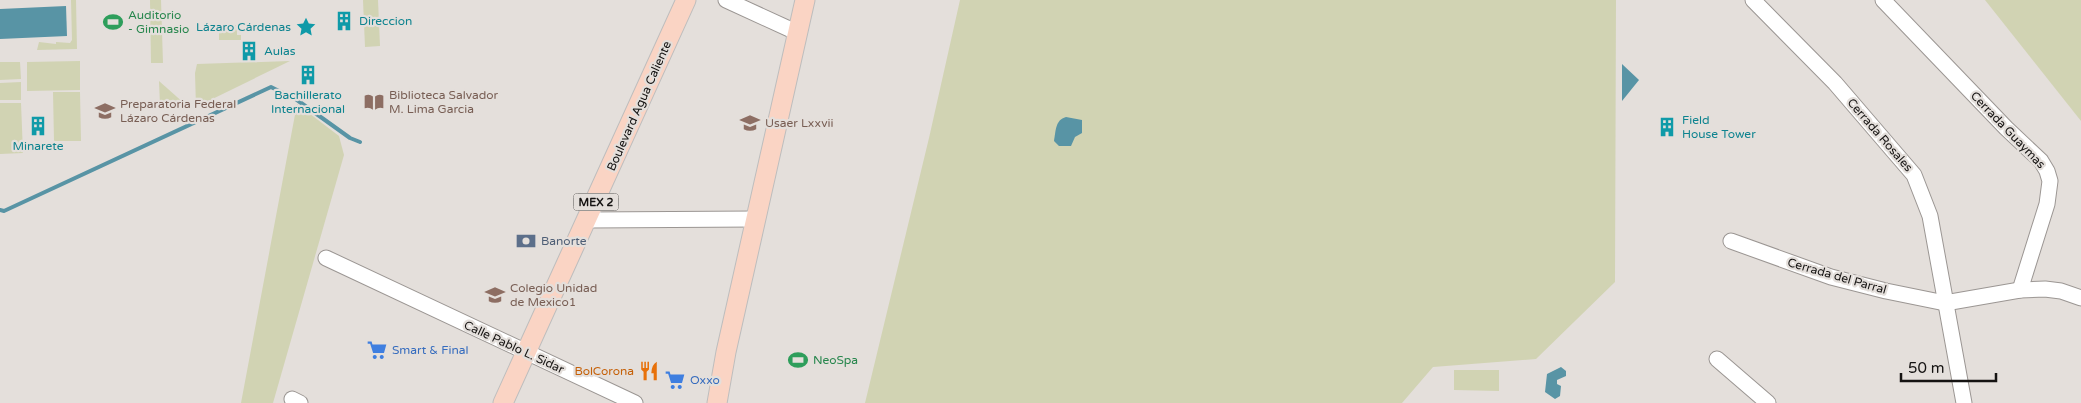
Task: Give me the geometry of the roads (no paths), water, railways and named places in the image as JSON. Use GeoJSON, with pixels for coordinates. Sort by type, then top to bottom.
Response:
{"type":"FeatureCollection","features":[{"type":"Feature","properties":{"kind":"main road","name":"Boulevard Agua Caliente"},"geometry":{"type":"LineString","coordinates":[[503,403],[588,220],[686,0]]}},
{"type":"Feature","properties":{"kind":"main road"},"geometry":{"type":"LineString","coordinates":[[717,403],[805,0]]}},
{"type":"Feature","properties":{"kind":"street"},"geometry":{"type":"LineString","coordinates":[[726,0],[798,33]]}},
{"type":"Feature","properties":{"kind":"street","name":"Cerrada Rosales"},"geometry":{"type":"LineString","coordinates":[[1753,0],[1835,83],[1914,175],[1930,216],[1964,403]]}},
{"type":"Feature","properties":{"kind":"street","name":"Cerrada Guaymas"},"geometry":{"type":"LineString","coordinates":[[1883,0],[2048,171],[2050,191],[2047,204],[2020,290]]}},
{"type":"Feature","properties":{"kind":"street"},"geometry":{"type":"LineString","coordinates":[[588,220],[756,219]]}},
{"type":"Feature","properties":{"kind":"street","name":"Cerrada del Parral"},"geometry":{"type":"LineString","coordinates":[[1731,241],[1831,277],[1945,303]]}},
{"type":"Feature","properties":{"kind":"street","name":"Calle Pablo L. Sidar"},"geometry":{"type":"LineString","coordinates":[[326,258],[527,354],[636,403]]}},
{"type":"Feature","properties":{"kind":"street"},"geometry":{"type":"LineString","coordinates":[[1945,303],[2020,290],[2045,288],[2081,298]]}},
{"type":"Feature","properties":{"kind":"street"},"geometry":{"type":"LineString","coordinates":[[1717,359],[1768,403]]}},
{"type":"Feature","properties":{"kind":"water"},"geometry":{"type":"Polygon","coordinates":[[[66,6],[67,36],[0,39],[0,9],[66,6]]]}},
{"type":"Feature","properties":{"kind":"water"},"geometry":{"type":"Polygon","coordinates":[[[1622,64],[1639,80],[1622,101],[1622,64]]]}},
{"type":"Feature","properties":{"kind":"water"},"geometry":{"type":"Polygon","coordinates":[[[1062,118],[1082,120],[1082,133],[1075,137],[1071,146],[1059,146],[1054,141],[1056,130],[1058,123],[1062,118]]]}},
{"type":"Feature","properties":{"kind":"water"},"geometry":{"type":"Polygon","coordinates":[[[1561,367],[1566,371],[1566,376],[1557,380],[1557,384],[1561,386],[1560,396],[1555,399],[1545,392],[1547,374],[1561,367]]]}},
{"type":"Feature","properties":{"kind":"waterway"},"geometry":{"type":"LineString","coordinates":[[0,210],[4,211],[271,87],[297,100],[350,138],[360,142]]}},
{"type":"Feature","properties":{"kind":"place","name":"Direccion"},"geometry":{"type":"Point","coordinates":[344,21]}},
{"type":"Feature","properties":{"kind":"place","name":"Auditorio - Gimnasio"},"geometry":{"type":"Point","coordinates":[113,22]}},
{"type":"Feature","properties":{"kind":"place","name":"Lázaro Cárdenas"},"geometry":{"type":"Point","coordinates":[306,27]}},
{"type":"Feature","properties":{"kind":"place","name":"Aulas"},"geometry":{"type":"Point","coordinates":[249,51]}},
{"type":"Feature","properties":{"kind":"place","name":"Bachillerato Internacional"},"geometry":{"type":"Point","coordinates":[308,75]}},
{"type":"Feature","properties":{"kind":"place","name":"Biblioteca Salvador M. Lima Garcia"},"geometry":{"type":"Point","coordinates":[374,102]}},
{"type":"Feature","properties":{"kind":"place","name":"Preparatoria Federal Lázaro Cárdenas"},"geometry":{"type":"Point","coordinates":[105,111]}},
{"type":"Feature","properties":{"kind":"place","name":"Usaer Lxxvii"},"geometry":{"type":"Point","coordinates":[750,123]}},
{"type":"Feature","properties":{"kind":"place","name":"Minarete"},"geometry":{"type":"Point","coordinates":[38,126]}},
{"type":"Feature","properties":{"kind":"place","name":"Field House Tower"},"geometry":{"type":"Point","coordinates":[1667,127]}},
{"type":"Feature","properties":{"kind":"place","name":"Banorte"},"geometry":{"type":"Point","coordinates":[526,241]}},
{"type":"Feature","properties":{"kind":"place","name":"Colegio Unidad de Mexico1"},"geometry":{"type":"Point","coordinates":[495,295]}},
{"type":"Feature","properties":{"kind":"place","name":"Smart & Final"},"geometry":{"type":"Point","coordinates":[377,350]}},
{"type":"Feature","properties":{"kind":"place","name":"NeoSpa"},"geometry":{"type":"Point","coordinates":[798,360]}},
{"type":"Feature","properties":{"kind":"place","name":"BolCorona"},"geometry":{"type":"Point","coordinates":[649,371]}},
{"type":"Feature","properties":{"kind":"place","name":"Oxxo"},"geometry":{"type":"Point","coordinates":[675,380]}}]}
